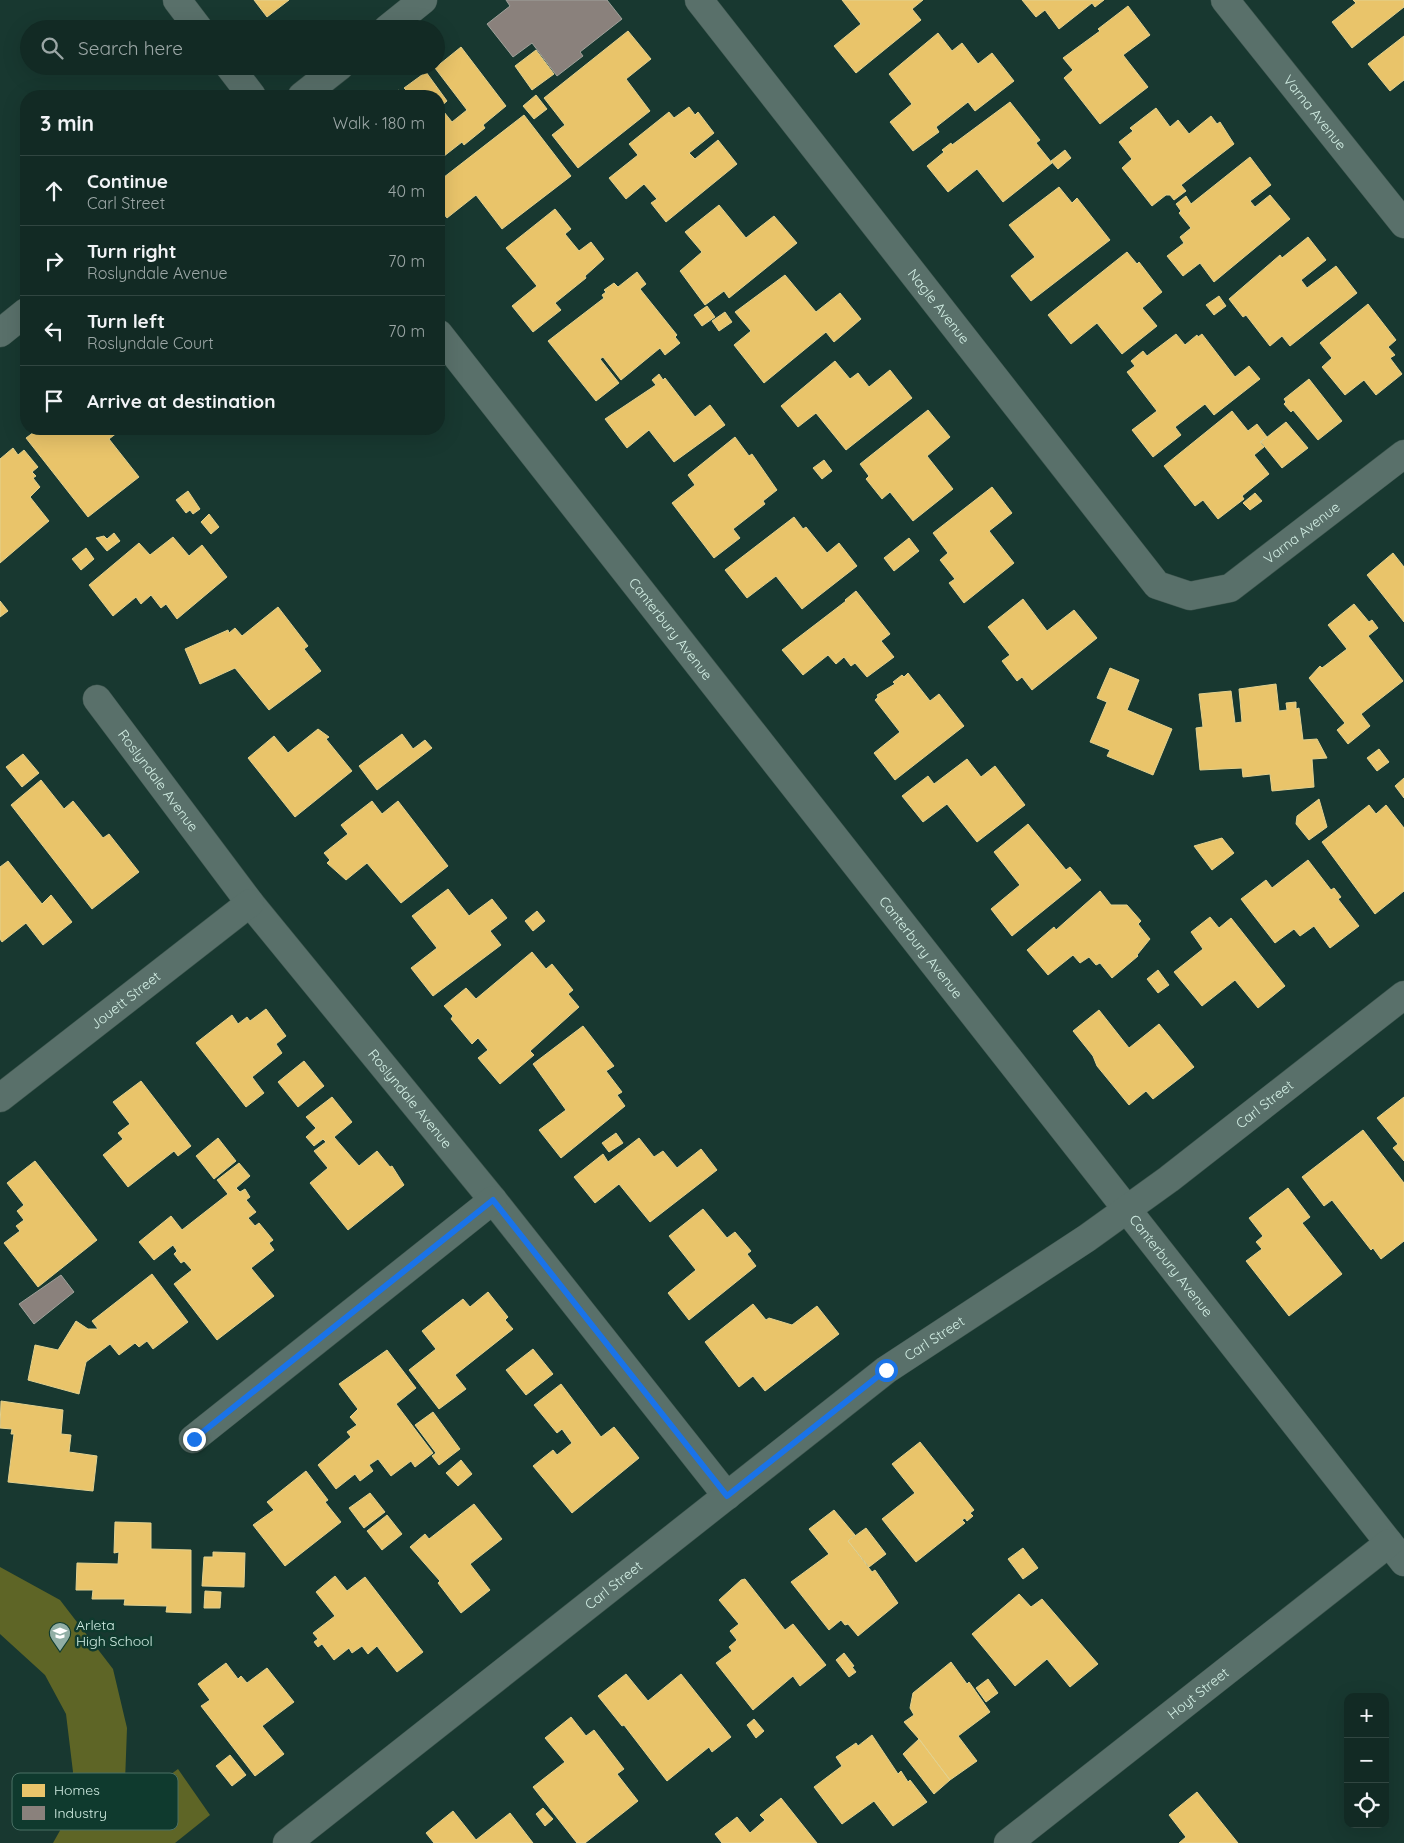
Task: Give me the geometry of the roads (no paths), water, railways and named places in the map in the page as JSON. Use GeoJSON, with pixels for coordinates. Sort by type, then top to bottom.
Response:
{"type":"FeatureCollection","features":[{"type":"Feature","properties":{"kind":"street"},"geometry":{"type":"LineString","coordinates":[[177,0],[192,20]]}},
{"type":"Feature","properties":{"kind":"street"},"geometry":{"type":"LineString","coordinates":[[398,20],[423,0]]}},
{"type":"Feature","properties":{"kind":"street","name":"Nagle Avenue"},"geometry":{"type":"LineString","coordinates":[[699,0],[1157,585],[1190,596]]}},
{"type":"Feature","properties":{"kind":"street","name":"Varna Avenue"},"geometry":{"type":"LineString","coordinates":[[1225,0],[1404,224]]}},
{"type":"Feature","properties":{"kind":"street"},"geometry":{"type":"LineString","coordinates":[[236,75],[247,90]]}},
{"type":"Feature","properties":{"kind":"street"},"geometry":{"type":"LineString","coordinates":[[310,90],[329,75]]}},
{"type":"Feature","properties":{"kind":"street"},"geometry":{"type":"LineString","coordinates":[[0,333],[20,317]]}},
{"type":"Feature","properties":{"kind":"street","name":"Canterbury Avenue"},"geometry":{"type":"LineString","coordinates":[[445,342],[1285,1408],[1396,1552]]}},
{"type":"Feature","properties":{"kind":"street","name":"Varna Avenue"},"geometry":{"type":"LineString","coordinates":[[1190,596],[1230,588],[1404,454]]}},
{"type":"Feature","properties":{"kind":"street","name":"Roslyndale Avenue"},"geometry":{"type":"LineString","coordinates":[[97,699],[250,903],[493,1200],[727,1496]]}},
{"type":"Feature","properties":{"kind":"street","name":"Jouett Street"},"geometry":{"type":"LineString","coordinates":[[0,1098],[250,903]]}},
{"type":"Feature","properties":{"kind":"street","name":"Carl Street"},"geometry":{"type":"LineString","coordinates":[[287,1843],[886,1370],[1087,1238],[1404,995]]}},
{"type":"Feature","properties":{"kind":"street"},"geometry":{"type":"LineString","coordinates":[[194,1439],[493,1200]]}},
{"type":"Feature","properties":{"kind":"street","name":"Hoyt Street"},"geometry":{"type":"LineString","coordinates":[[1008,1843],[1396,1552]]}},
{"type":"Feature","properties":{"kind":"place","name":"Arleta High School"},"geometry":{"type":"Point","coordinates":[60,1652]}}]}
